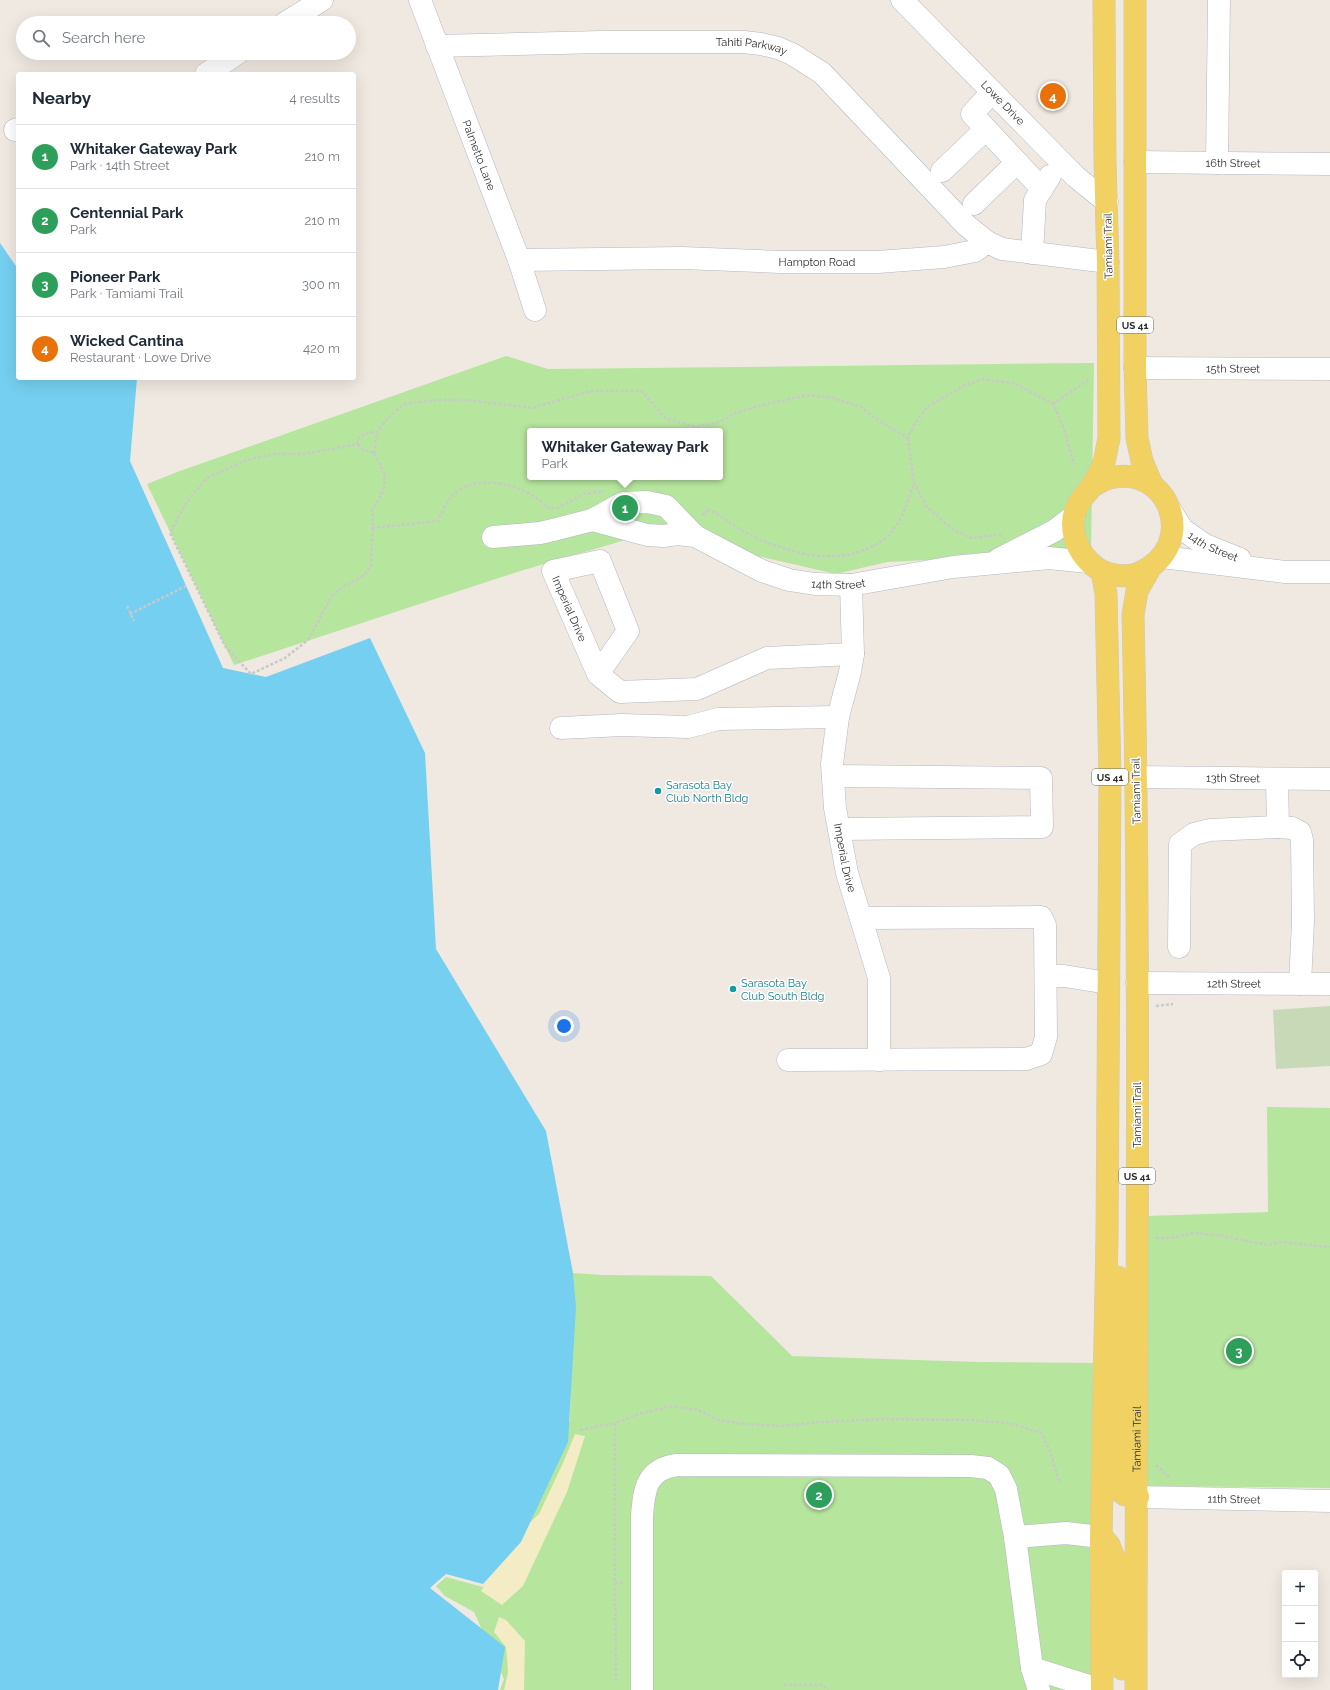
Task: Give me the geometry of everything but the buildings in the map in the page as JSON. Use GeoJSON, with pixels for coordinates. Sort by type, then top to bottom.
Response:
{"type":"FeatureCollection","features":[{"type":"Feature","properties":{"kind":"main road","name":"Tamiami Trail"},"geometry":{"type":"LineString","coordinates":[[1102,1690],[1101,1537],[1107,1239],[1110,763],[1106,594],[1095,567],[1078,549],[1073,533],[1074,516],[1080,501],[1090,488],[1104,462],[1110,438],[1107,202],[1105,162],[1104,0]]}},
{"type":"Feature","properties":{"kind":"main road"},"geometry":{"type":"LineString","coordinates":[[1120,0],[1121,45],[1135,132]]}},
{"type":"Feature","properties":{"kind":"main road","name":"Tamiami Trail"},"geometry":{"type":"LineString","coordinates":[[1135,0],[1136,368],[1138,438],[1142,461],[1152,485]]}},
{"type":"Feature","properties":{"kind":"main road"},"geometry":{"type":"LineString","coordinates":[[1108,262],[1122,272],[1125,283],[1125,351],[1130,364],[1136,368]]}},
{"type":"Feature","properties":{"kind":"main road","name":"Tamiami Trail"},"geometry":{"type":"LineString","coordinates":[[1090,488],[1105,480],[1121,476],[1137,478],[1152,485],[1164,497],[1171,511],[1173,527],[1170,543],[1137,591],[1133,615],[1138,983],[1138,1497],[1136,1690]]}},
{"type":"Feature","properties":{"kind":"main road"},"geometry":{"type":"LineString","coordinates":[[1095,567],[1118,576],[1124,576],[1135,575],[1156,563]]}},
{"type":"Feature","properties":{"kind":"main road"},"geometry":{"type":"LineString","coordinates":[[1107,1239],[1121,1290],[1120,1487],[1121,1492],[1125,1495],[1138,1497]]}},
{"type":"Feature","properties":{"kind":"main road"},"geometry":{"type":"LineString","coordinates":[[1101,1537],[1109,1545],[1116,1558],[1119,1570],[1123,1690]]}},
{"type":"Feature","properties":{"kind":"street"},"geometry":{"type":"LineString","coordinates":[[296,16],[322,0]]}},
{"type":"Feature","properties":{"kind":"street","name":"Palmetto Lane"},"geometry":{"type":"LineString","coordinates":[[420,0],[519,260],[535,310]]}},
{"type":"Feature","properties":{"kind":"street","name":"Lowe Drive"},"geometry":{"type":"LineString","coordinates":[[902,0],[1076,177],[1107,202]]}},
{"type":"Feature","properties":{"kind":"street"},"geometry":{"type":"LineString","coordinates":[[1217,163],[1219,0]]}},
{"type":"Feature","properties":{"kind":"street","name":"Tahiti Parkway"},"geometry":{"type":"LineString","coordinates":[[437,46],[602,42],[744,42],[778,48],[792,54],[822,74],[966,225],[987,242]]}},
{"type":"Feature","properties":{"kind":"street"},"geometry":{"type":"LineString","coordinates":[[209,72],[227,60]]}},
{"type":"Feature","properties":{"kind":"street"},"geometry":{"type":"LineString","coordinates":[[992,92],[972,114],[1042,189]]}},
{"type":"Feature","properties":{"kind":"street"},"geometry":{"type":"LineString","coordinates":[[942,171],[986,129]]}},
{"type":"Feature","properties":{"kind":"street"},"geometry":{"type":"LineString","coordinates":[[1032,253],[1035,200],[1060,161]]}},
{"type":"Feature","properties":{"kind":"street"},"geometry":{"type":"LineString","coordinates":[[974,204],[1017,162]]}},
{"type":"Feature","properties":{"kind":"street","name":"16th Street"},"geometry":{"type":"LineString","coordinates":[[1135,162],[1330,164]]}},
{"type":"Feature","properties":{"kind":"street"},"geometry":{"type":"LineString","coordinates":[[987,242],[1002,249],[1108,262]]}},
{"type":"Feature","properties":{"kind":"street","name":"Hampton Road"},"geometry":{"type":"LineString","coordinates":[[519,260],[683,258],[780,262],[878,262],[944,257],[975,251],[987,242]]}},
{"type":"Feature","properties":{"kind":"street","name":"15th Street"},"geometry":{"type":"LineString","coordinates":[[1136,368],[1330,369]]}},
{"type":"Feature","properties":{"kind":"street","name":"14th Street"},"geometry":{"type":"LineString","coordinates":[[493,537],[540,533],[592,520],[623,503],[646,502],[660,504],[672,510],[695,536]]}},
{"type":"Feature","properties":{"kind":"street","name":"14th Street"},"geometry":{"type":"LineString","coordinates":[[1171,511],[1182,529],[1205,545],[1265,569]]}},
{"type":"Feature","properties":{"kind":"street","name":"14th Street"},"geometry":{"type":"LineString","coordinates":[[991,563],[1054,530],[1074,516]]}},
{"type":"Feature","properties":{"kind":"street","name":"14th Street"},"geometry":{"type":"LineString","coordinates":[[592,520],[647,535],[663,536],[678,534],[695,536],[762,571],[776,576],[815,584],[851,585],[954,567],[1049,558],[1095,567]]}},
{"type":"Feature","properties":{"kind":"street","name":"Imperial Drive"},"geometry":{"type":"LineString","coordinates":[[598,674],[628,631],[600,561],[553,571],[598,674],[620,692],[697,689],[767,658],[853,654]]}},
{"type":"Feature","properties":{"kind":"street","name":"14th Street"},"geometry":{"type":"LineString","coordinates":[[1156,563],[1265,569],[1286,572],[1330,572]]}},
{"type":"Feature","properties":{"kind":"street","name":"Imperial Drive"},"geometry":{"type":"LineString","coordinates":[[851,585],[853,654],[850,672],[838,717],[832,764],[834,808],[847,873],[879,978],[879,1060]]}},
{"type":"Feature","properties":{"kind":"street"},"geometry":{"type":"LineString","coordinates":[[561,728],[622,725],[688,727],[718,719],[838,717]]}},
{"type":"Feature","properties":{"kind":"street"},"geometry":{"type":"LineString","coordinates":[[833,776],[1041,778],[1042,827],[838,829]]}},
{"type":"Feature","properties":{"kind":"street","name":"13th Street"},"geometry":{"type":"LineString","coordinates":[[1136,777],[1330,779]]}},
{"type":"Feature","properties":{"kind":"street"},"geometry":{"type":"LineString","coordinates":[[1277,779],[1278,827]]}},
{"type":"Feature","properties":{"kind":"street"},"geometry":{"type":"LineString","coordinates":[[1179,947],[1180,844],[1194,834],[1210,830],[1278,827],[1292,828],[1300,832],[1302,840],[1303,921],[1300,984]]}},
{"type":"Feature","properties":{"kind":"street"},"geometry":{"type":"LineString","coordinates":[[788,1060],[1026,1059],[1041,1054],[1046,1037],[1046,976],[1045,925],[1041,918],[861,918]]}},
{"type":"Feature","properties":{"kind":"street"},"geometry":{"type":"LineString","coordinates":[[1046,976],[1064,976],[1108,983]]}},
{"type":"Feature","properties":{"kind":"street","name":"12th Street"},"geometry":{"type":"LineString","coordinates":[[1138,983],[1330,984]]}},
{"type":"Feature","properties":{"kind":"street"},"geometry":{"type":"LineString","coordinates":[[642,1690],[642,1516],[645,1489],[650,1479],[661,1469],[677,1465],[971,1466],[988,1468],[998,1475],[1006,1489],[1015,1537],[1032,1668],[1039,1690]]}},
{"type":"Feature","properties":{"kind":"street","name":"11th Street"},"geometry":{"type":"LineString","coordinates":[[1138,1497],[1330,1501]]}},
{"type":"Feature","properties":{"kind":"street"},"geometry":{"type":"LineString","coordinates":[[1015,1537],[1066,1534],[1101,1537]]}},
{"type":"Feature","properties":{"kind":"street"},"geometry":{"type":"LineString","coordinates":[[1032,1668],[1086,1685],[1096,1690]]}},
{"type":"Feature","properties":{"kind":"path"},"geometry":{"type":"LineString","coordinates":[[1009,534],[971,538],[952,528],[927,507],[914,483],[908,438],[914,424],[927,407],[963,386],[983,379],[1016,384],[1053,404],[1064,428],[1074,465]]}},
{"type":"Feature","properties":{"kind":"path"},"geometry":{"type":"LineString","coordinates":[[1053,404],[1088,380]]}},
{"type":"Feature","properties":{"kind":"path"},"geometry":{"type":"LineString","coordinates":[[358,444],[302,454],[276,454],[247,460],[207,478],[186,503],[170,533],[225,646],[251,674],[285,658],[308,640],[337,589],[360,578],[368,571],[372,562],[372,510],[382,493],[385,484],[384,471],[374,453],[377,432],[388,418],[404,404],[438,400],[468,400],[532,408],[591,391],[642,391],[665,418],[696,427],[719,422],[738,412],[766,404],[808,395],[833,398],[861,407],[875,418],[908,438]]}},
{"type":"Feature","properties":{"kind":"path"},"geometry":{"type":"LineString","coordinates":[[374,453],[363,450],[358,444],[357,440],[362,435],[369,432],[377,432]]}},
{"type":"Feature","properties":{"kind":"path"},"geometry":{"type":"LineString","coordinates":[[372,528],[438,521],[452,496],[466,487],[483,481],[502,483],[515,488],[533,497],[548,508],[557,508],[584,494],[608,490]]}},
{"type":"Feature","properties":{"kind":"path"},"geometry":{"type":"LineString","coordinates":[[698,512],[705,515],[707,509],[754,537],[809,555],[844,556],[854,554],[872,546],[889,534],[903,512],[914,483]]}},
{"type":"Feature","properties":{"kind":"path"},"geometry":{"type":"LineString","coordinates":[[130,614],[186,586]]}},
{"type":"Feature","properties":{"kind":"path"},"geometry":{"type":"LineString","coordinates":[[127,606],[134,620]]}},
{"type":"Feature","properties":{"kind":"path"},"geometry":{"type":"LineString","coordinates":[[1152,1238],[1170,1238],[1193,1234],[1218,1235],[1267,1245],[1281,1242],[1330,1247]]}},
{"type":"Feature","properties":{"kind":"path"},"geometry":{"type":"LineString","coordinates":[[580,1430],[615,1423]]}},
{"type":"Feature","properties":{"kind":"path"},"geometry":{"type":"LineString","coordinates":[[1153,1461],[1164,1474],[1174,1481]]}},
{"type":"Feature","properties":{"kind":"path"},"geometry":{"type":"LineString","coordinates":[[615,1582],[616,1682]]}},
{"type":"Feature","properties":{"kind":"path"},"geometry":{"type":"LineString","coordinates":[[784,1685],[821,1685],[828,1690]]}},
{"type":"Feature","properties":{"kind":"green space"},"geometry":{"type":"Polygon","coordinates":[[[506,356],[548,369],[1094,363],[1091,552],[887,562],[836,574],[652,532],[517,572],[234,665],[147,484],[506,356]]]}},
{"type":"Feature","properties":{"kind":"green space"},"geometry":{"type":"Polygon","coordinates":[[[1330,1006],[1330,1066],[1276,1069],[1273,1010],[1330,1006]]]}},
{"type":"Feature","properties":{"kind":"green space"},"geometry":{"type":"Polygon","coordinates":[[[1267,1107],[1330,1108],[1330,1488],[1148,1486],[1147,1216],[1268,1212],[1267,1107]]]}},
{"type":"Feature","properties":{"kind":"green space"},"geometry":{"type":"Polygon","coordinates":[[[573,1273],[603,1275],[711,1276],[792,1356],[978,1362],[1099,1363],[1093,1690],[500,1690],[504,1679],[474,1612],[445,1596],[436,1586],[446,1577],[483,1587],[497,1578],[570,1420],[573,1273]]]}},
{"type":"Feature","properties":{"kind":"sand"},"geometry":{"type":"Polygon","coordinates":[[[575,1434],[585,1436],[567,1492],[523,1586],[502,1605],[481,1591],[524,1528],[539,1514],[575,1434]]]}},
{"type":"Feature","properties":{"kind":"sand"},"geometry":{"type":"Polygon","coordinates":[[[499,1617],[506,1620],[525,1641],[524,1690],[504,1690],[508,1672],[506,1647],[494,1632],[499,1617]]]}},
{"type":"Feature","properties":{"kind":"water"},"geometry":{"type":"Polygon","coordinates":[[[0,243],[16,266],[16,380],[137,380],[130,461],[223,668],[266,677],[370,638],[425,753],[436,949],[546,1131],[573,1273],[576,1307],[568,1442],[521,1542],[483,1584],[446,1574],[430,1588],[505,1647],[498,1690],[0,1690],[0,243]]]}},
{"type":"Feature","properties":{"kind":"place","name":"Wicked Cantina"},"geometry":{"type":"Point","coordinates":[1053,96]}},
{"type":"Feature","properties":{"kind":"place","name":"Whitaker Gateway Park"},"geometry":{"type":"Point","coordinates":[625,508]}},
{"type":"Feature","properties":{"kind":"place","name":"Sarasota Bay Club North Bldg"},"geometry":{"type":"Point","coordinates":[658,791]}},
{"type":"Feature","properties":{"kind":"place","name":"Sarasota Bay Club South Bldg"},"geometry":{"type":"Point","coordinates":[733,989]}},
{"type":"Feature","properties":{"kind":"place","name":"Pioneer Park"},"geometry":{"type":"Point","coordinates":[1239,1351]}},
{"type":"Feature","properties":{"kind":"place","name":"Centennial Park"},"geometry":{"type":"Point","coordinates":[819,1495]}}]}
